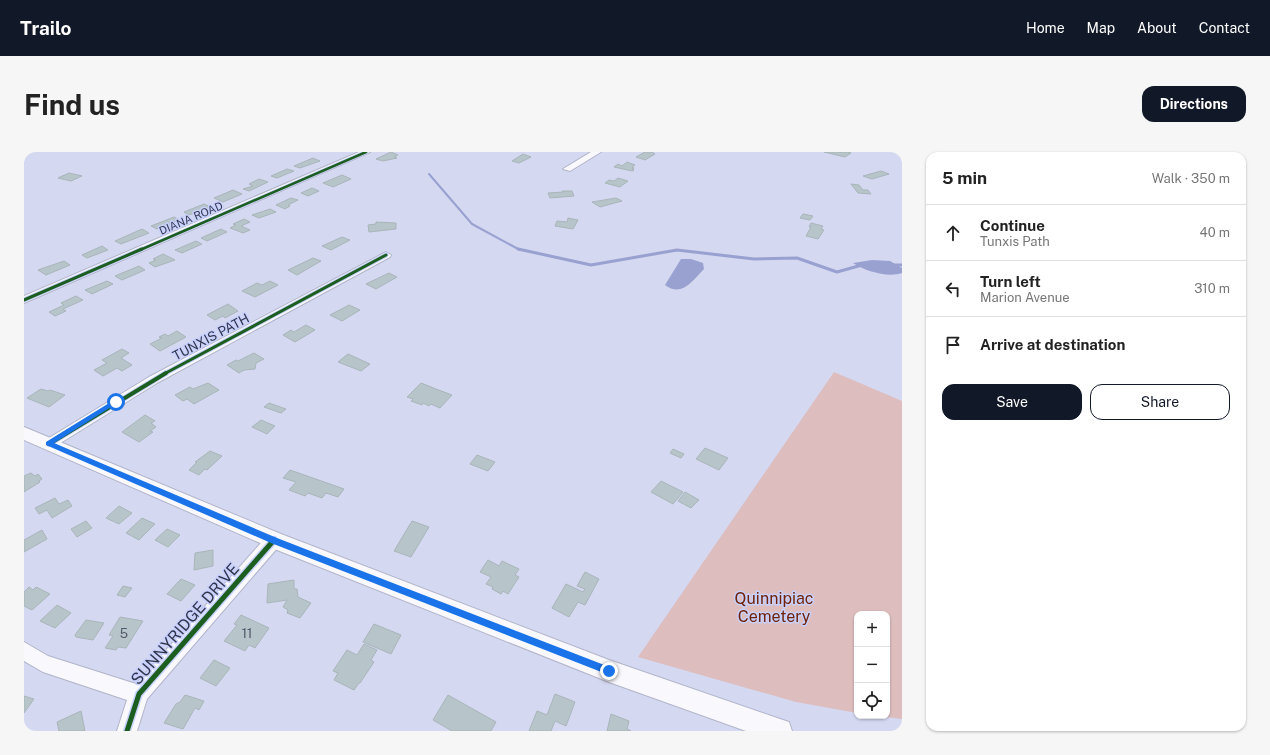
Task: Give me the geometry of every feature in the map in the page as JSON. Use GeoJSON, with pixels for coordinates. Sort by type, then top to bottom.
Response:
{"type":"FeatureCollection","features":[{"type":"Feature","properties":{"kind":"main road"},"geometry":{"type":"LineString","coordinates":[[24,433],[274,540],[609,671],[780,731]]}},
{"type":"Feature","properties":{"kind":"street","name":"DIANA ROAD"},"geometry":{"type":"LineString","coordinates":[[24,300],[366,152]]}},
{"type":"Feature","properties":{"kind":"street"},"geometry":{"type":"LineString","coordinates":[[567,169],[597,152]]}},
{"type":"Feature","properties":{"kind":"street","name":"TUNXIS PATH"},"geometry":{"type":"LineString","coordinates":[[49,444],[153,380],[386,255]]}},
{"type":"Feature","properties":{"kind":"street","name":"SUNNYRIDGE DRIVE"},"geometry":{"type":"LineString","coordinates":[[128,731],[139,694],[274,540]]}},
{"type":"Feature","properties":{"kind":"street"},"geometry":{"type":"LineString","coordinates":[[24,651],[43,663],[139,694]]}},
{"type":"Feature","properties":{"kind":"green space","name":"Quinnipiac Cemetery"},"geometry":{"type":"Polygon","coordinates":[[[834,372],[902,401],[902,719],[890,717],[890,611],[854,611],[854,712],[796,702],[638,657],[834,372]]]}},
{"type":"Feature","properties":{"kind":"water"},"geometry":{"type":"Polygon","coordinates":[[[681,259],[691,259],[703,263],[704,269],[687,286],[677,290],[665,285],[681,259]]]}},
{"type":"Feature","properties":{"kind":"water"},"geometry":{"type":"Polygon","coordinates":[[[872,260],[890,261],[902,268],[902,273],[890,275],[877,273],[864,269],[853,263],[872,260]]]}},
{"type":"Feature","properties":{"kind":"building"},"geometry":{"type":"Polygon","coordinates":[[[391,152],[398,155],[394,157],[397,158],[383,161],[376,159],[391,152]]]}},
{"type":"Feature","properties":{"kind":"building"},"geometry":{"type":"Polygon","coordinates":[[[645,152],[652,152],[655,154],[645,160],[636,157],[645,152]]]}},
{"type":"Feature","properties":{"kind":"building"},"geometry":{"type":"Polygon","coordinates":[[[824,152],[848,152],[851,153],[845,157],[824,152]]]}},
{"type":"Feature","properties":{"kind":"building"},"geometry":{"type":"Polygon","coordinates":[[[523,154],[531,157],[519,163],[512,161],[523,154]]]}},
{"type":"Feature","properties":{"kind":"building"},"geometry":{"type":"Polygon","coordinates":[[[313,158],[320,161],[300,168],[294,166],[313,158]]]}},
{"type":"Feature","properties":{"kind":"building"},"geometry":{"type":"Polygon","coordinates":[[[627,162],[635,165],[632,167],[634,170],[632,171],[614,167],[618,164],[622,166],[627,162]]]}},
{"type":"Feature","properties":{"kind":"building"},"geometry":{"type":"Polygon","coordinates":[[[287,169],[294,171],[277,178],[271,176],[287,169]]]}},
{"type":"Feature","properties":{"kind":"building"},"geometry":{"type":"Polygon","coordinates":[[[881,171],[889,174],[872,179],[863,176],[881,171]]]}},
{"type":"Feature","properties":{"kind":"building"},"geometry":{"type":"Polygon","coordinates":[[[69,173],[82,176],[71,181],[58,178],[69,173]]]}},
{"type":"Feature","properties":{"kind":"building"},"geometry":{"type":"Polygon","coordinates":[[[342,175],[351,179],[333,187],[323,183],[342,175]]]}},
{"type":"Feature","properties":{"kind":"building"},"geometry":{"type":"Polygon","coordinates":[[[618,178],[628,181],[620,187],[605,183],[609,180],[614,181],[618,178]]]}},
{"type":"Feature","properties":{"kind":"building"},"geometry":{"type":"Polygon","coordinates":[[[259,179],[268,182],[249,191],[243,189],[253,186],[249,184],[259,179]]]}},
{"type":"Feature","properties":{"kind":"building"},"geometry":{"type":"Polygon","coordinates":[[[851,184],[859,185],[863,190],[868,190],[871,194],[858,193],[851,184]]]}},
{"type":"Feature","properties":{"kind":"building"},"geometry":{"type":"Polygon","coordinates":[[[312,188],[319,191],[308,196],[301,193],[312,188]]]}},
{"type":"Feature","properties":{"kind":"building"},"geometry":{"type":"Polygon","coordinates":[[[233,190],[242,194],[223,202],[214,198],[233,190]]]}},
{"type":"Feature","properties":{"kind":"building"},"geometry":{"type":"Polygon","coordinates":[[[562,191],[572,191],[574,196],[550,198],[548,193],[563,192],[562,191]]]}},
{"type":"Feature","properties":{"kind":"building"},"geometry":{"type":"Polygon","coordinates":[[[291,198],[298,200],[288,205],[290,206],[285,209],[276,205],[291,198]]]}},
{"type":"Feature","properties":{"kind":"building"},"geometry":{"type":"Polygon","coordinates":[[[616,198],[622,201],[600,207],[592,202],[616,198]]]}},
{"type":"Feature","properties":{"kind":"building"},"geometry":{"type":"Polygon","coordinates":[[[204,204],[211,207],[189,215],[184,212],[204,204]]]}},
{"type":"Feature","properties":{"kind":"building"},"geometry":{"type":"Polygon","coordinates":[[[270,209],[276,212],[259,218],[252,215],[270,209]]]}},
{"type":"Feature","properties":{"kind":"building"},"geometry":{"type":"Polygon","coordinates":[[[803,214],[813,216],[810,220],[800,218],[803,214]]]}},
{"type":"Feature","properties":{"kind":"building"},"geometry":{"type":"Polygon","coordinates":[[[174,217],[180,220],[157,229],[151,226],[174,217]]]}},
{"type":"Feature","properties":{"kind":"building"},"geometry":{"type":"Polygon","coordinates":[[[568,218],[578,220],[573,229],[555,226],[557,221],[567,222],[568,218]]]}},
{"type":"Feature","properties":{"kind":"building"},"geometry":{"type":"Polygon","coordinates":[[[244,219],[250,222],[241,226],[250,230],[243,233],[230,228],[236,225],[233,224],[244,219]]]}},
{"type":"Feature","properties":{"kind":"building"},"geometry":{"type":"Polygon","coordinates":[[[376,222],[396,223],[396,229],[369,232],[368,225],[376,224],[376,222]]]}},
{"type":"Feature","properties":{"kind":"building"},"geometry":{"type":"Polygon","coordinates":[[[811,223],[823,226],[821,229],[824,230],[818,239],[806,236],[811,227],[809,227],[811,223]]]}},
{"type":"Feature","properties":{"kind":"building"},"geometry":{"type":"Polygon","coordinates":[[[142,229],[149,233],[121,244],[115,241],[142,229]]]}},
{"type":"Feature","properties":{"kind":"building"},"geometry":{"type":"Polygon","coordinates":[[[221,229],[227,232],[207,241],[201,238],[221,229]]]}},
{"type":"Feature","properties":{"kind":"building"},"geometry":{"type":"Polygon","coordinates":[[[342,237],[350,240],[331,250],[322,246],[342,237]]]}},
{"type":"Feature","properties":{"kind":"building"},"geometry":{"type":"Polygon","coordinates":[[[196,241],[202,244],[182,253],[175,250],[196,241]]]}},
{"type":"Feature","properties":{"kind":"building"},"geometry":{"type":"Polygon","coordinates":[[[102,246],[108,250],[87,258],[82,255],[102,246]]]}},
{"type":"Feature","properties":{"kind":"building"},"geometry":{"type":"Polygon","coordinates":[[[163,254],[175,260],[155,267],[149,263],[156,260],[153,259],[163,254]]]}},
{"type":"Feature","properties":{"kind":"building"},"geometry":{"type":"Polygon","coordinates":[[[313,258],[321,261],[297,275],[288,270],[313,258]]]}},
{"type":"Feature","properties":{"kind":"building"},"geometry":{"type":"Polygon","coordinates":[[[64,261],[70,265],[46,275],[38,270],[64,261]]]}},
{"type":"Feature","properties":{"kind":"building"},"geometry":{"type":"Polygon","coordinates":[[[139,266],[145,270],[122,280],[115,276],[139,266]]]}},
{"type":"Feature","properties":{"kind":"building"},"geometry":{"type":"Polygon","coordinates":[[[389,273],[397,277],[376,289],[366,284],[389,273]]]}},
{"type":"Feature","properties":{"kind":"building"},"geometry":{"type":"Polygon","coordinates":[[[107,281],[113,284],[92,294],[85,290],[107,281]]]}},
{"type":"Feature","properties":{"kind":"building"},"geometry":{"type":"Polygon","coordinates":[[[270,281],[278,285],[255,297],[242,291],[257,283],[262,285],[270,281]]]}},
{"type":"Feature","properties":{"kind":"building"},"geometry":{"type":"Polygon","coordinates":[[[76,296],[83,300],[63,309],[66,311],[55,316],[49,312],[64,305],[61,303],[76,296]]]}},
{"type":"Feature","properties":{"kind":"building"},"geometry":{"type":"Polygon","coordinates":[[[228,304],[238,311],[225,318],[223,316],[215,320],[207,315],[228,304]]]}},
{"type":"Feature","properties":{"kind":"building"},"geometry":{"type":"Polygon","coordinates":[[[349,305],[360,310],[342,321],[330,315],[349,305]]]}},
{"type":"Feature","properties":{"kind":"building"},"geometry":{"type":"Polygon","coordinates":[[[306,325],[315,330],[295,342],[283,335],[291,330],[294,332],[306,325]]]}},
{"type":"Feature","properties":{"kind":"building"},"geometry":{"type":"Polygon","coordinates":[[[177,331],[186,337],[160,351],[150,344],[162,338],[159,337],[165,334],[168,336],[177,331]]]}},
{"type":"Feature","properties":{"kind":"building"},"geometry":{"type":"Polygon","coordinates":[[[122,349],[129,353],[121,358],[132,365],[122,371],[117,368],[103,376],[94,370],[107,363],[102,360],[122,349]]]}},
{"type":"Feature","properties":{"kind":"building"},"geometry":{"type":"Polygon","coordinates":[[[254,353],[264,359],[256,363],[255,369],[244,370],[239,373],[227,365],[236,360],[238,361],[254,353]]]}},
{"type":"Feature","properties":{"kind":"building"},"geometry":{"type":"Polygon","coordinates":[[[348,354],[370,364],[361,371],[338,362],[348,354]]]}},
{"type":"Feature","properties":{"kind":"building"},"geometry":{"type":"Polygon","coordinates":[[[208,383],[219,390],[194,404],[187,399],[183,401],[175,395],[190,387],[193,389],[208,383]]]}},
{"type":"Feature","properties":{"kind":"building"},"geometry":{"type":"Polygon","coordinates":[[[421,383],[452,395],[440,408],[431,404],[429,406],[423,403],[422,405],[411,401],[413,399],[407,397],[421,383]]]}},
{"type":"Feature","properties":{"kind":"building"},"geometry":{"type":"Polygon","coordinates":[[[41,389],[48,391],[50,390],[65,395],[49,407],[27,398],[41,389]]]}},
{"type":"Feature","properties":{"kind":"building"},"geometry":{"type":"Polygon","coordinates":[[[269,403],[286,409],[281,413],[264,407],[269,403]]]}},
{"type":"Feature","properties":{"kind":"building"},"geometry":{"type":"Polygon","coordinates":[[[145,415],[155,421],[151,423],[156,427],[150,431],[153,432],[139,442],[122,432],[145,415]]]}},
{"type":"Feature","properties":{"kind":"building"},"geometry":{"type":"Polygon","coordinates":[[[261,420],[275,426],[267,434],[252,427],[261,420]]]}},
{"type":"Feature","properties":{"kind":"building"},"geometry":{"type":"Polygon","coordinates":[[[705,448],[728,458],[719,470],[696,459],[705,448]]]}},
{"type":"Feature","properties":{"kind":"building"},"geometry":{"type":"Polygon","coordinates":[[[673,449],[684,454],[681,458],[670,453],[673,449]]]}},
{"type":"Feature","properties":{"kind":"building"},"geometry":{"type":"Polygon","coordinates":[[[210,451],[222,456],[207,470],[205,469],[199,475],[189,470],[197,462],[195,462],[210,451]]]}},
{"type":"Feature","properties":{"kind":"building"},"geometry":{"type":"Polygon","coordinates":[[[477,455],[495,462],[488,471],[470,464],[477,455]]]}},
{"type":"Feature","properties":{"kind":"building"},"geometry":{"type":"Polygon","coordinates":[[[290,470],[344,489],[338,497],[326,493],[322,498],[308,493],[305,496],[289,490],[296,482],[283,478],[290,470]]]}},
{"type":"Feature","properties":{"kind":"building"},"geometry":{"type":"Polygon","coordinates":[[[31,473],[35,476],[38,474],[42,479],[39,481],[40,482],[24,492],[24,476],[31,473]]]}},
{"type":"Feature","properties":{"kind":"building"},"geometry":{"type":"Polygon","coordinates":[[[661,481],[683,492],[673,504],[651,492],[661,481]]]}},
{"type":"Feature","properties":{"kind":"building"},"geometry":{"type":"Polygon","coordinates":[[[685,492],[699,500],[691,508],[678,501],[685,492]]]}},
{"type":"Feature","properties":{"kind":"building"},"geometry":{"type":"Polygon","coordinates":[[[55,498],[59,504],[68,500],[72,506],[52,518],[47,510],[39,514],[35,508],[55,498]]]}},
{"type":"Feature","properties":{"kind":"building"},"geometry":{"type":"Polygon","coordinates":[[[119,506],[132,513],[119,524],[106,518],[119,506]]]}},
{"type":"Feature","properties":{"kind":"building"},"geometry":{"type":"Polygon","coordinates":[[[142,518],[155,524],[139,540],[126,533],[142,518]]]}},
{"type":"Feature","properties":{"kind":"building"},"geometry":{"type":"Polygon","coordinates":[[[86,521],[92,528],[77,537],[71,529],[86,521]]]}},
{"type":"Feature","properties":{"kind":"building"},"geometry":{"type":"Polygon","coordinates":[[[412,521],[429,527],[411,557],[394,551],[412,521]]]}},
{"type":"Feature","properties":{"kind":"building"},"geometry":{"type":"Polygon","coordinates":[[[167,529],[180,535],[168,547],[155,540],[167,529]]]}},
{"type":"Feature","properties":{"kind":"building"},"geometry":{"type":"Polygon","coordinates":[[[42,530],[47,539],[24,552],[24,540],[42,530]]]}},
{"type":"Feature","properties":{"kind":"building"},"geometry":{"type":"Polygon","coordinates":[[[213,550],[213,566],[194,570],[195,553],[213,550]]]}},
{"type":"Feature","properties":{"kind":"building"},"geometry":{"type":"Polygon","coordinates":[[[488,560],[499,566],[502,561],[519,569],[515,575],[519,577],[508,594],[503,591],[501,594],[492,589],[493,587],[486,584],[491,577],[480,572],[488,560]]]}},
{"type":"Feature","properties":{"kind":"building"},"geometry":{"type":"Polygon","coordinates":[[[585,572],[599,579],[585,605],[578,602],[569,617],[552,608],[566,584],[583,592],[585,589],[577,586],[585,572]]]}},
{"type":"Feature","properties":{"kind":"building"},"geometry":{"type":"Polygon","coordinates":[[[181,579],[195,585],[181,601],[167,594],[181,579]]]}},
{"type":"Feature","properties":{"kind":"building"},"geometry":{"type":"Polygon","coordinates":[[[294,580],[294,589],[297,589],[298,597],[311,603],[300,618],[287,613],[288,610],[283,607],[287,600],[267,603],[268,584],[294,580]]]}},
{"type":"Feature","properties":{"kind":"building"},"geometry":{"type":"Polygon","coordinates":[[[123,586],[132,588],[125,597],[117,595],[123,586]]]}},
{"type":"Feature","properties":{"kind":"building"},"geometry":{"type":"Polygon","coordinates":[[[29,587],[33,590],[36,587],[50,594],[32,610],[24,606],[24,592],[29,587]]]}},
{"type":"Feature","properties":{"kind":"building"},"geometry":{"type":"Polygon","coordinates":[[[57,605],[71,613],[55,628],[40,621],[57,605]]]}},
{"type":"Feature","properties":{"kind":"building"},"geometry":{"type":"Polygon","coordinates":[[[241,615],[269,628],[255,648],[249,645],[245,651],[224,641],[237,625],[234,624],[241,615]]]}},
{"type":"Feature","properties":{"kind":"building"},"geometry":{"type":"Polygon","coordinates":[[[120,617],[143,621],[126,648],[118,647],[116,650],[105,648],[113,636],[109,635],[120,617]]]}},
{"type":"Feature","properties":{"kind":"building"},"geometry":{"type":"Polygon","coordinates":[[[86,620],[104,623],[93,640],[76,637],[75,635],[86,620]]]}},
{"type":"Feature","properties":{"kind":"building"},"geometry":{"type":"Polygon","coordinates":[[[374,624],[401,635],[391,654],[363,642],[374,624]]]}},
{"type":"Feature","properties":{"kind":"building"},"geometry":{"type":"Polygon","coordinates":[[[364,644],[377,650],[371,660],[374,662],[354,690],[334,680],[338,673],[333,671],[347,650],[357,655],[364,644]]]}},
{"type":"Feature","properties":{"kind":"building"},"geometry":{"type":"Polygon","coordinates":[[[214,660],[230,668],[216,686],[200,678],[214,660]]]}},
{"type":"Feature","properties":{"kind":"building"},"geometry":{"type":"Polygon","coordinates":[[[555,694],[575,702],[566,726],[555,721],[551,731],[529,731],[537,711],[547,715],[555,694]]]}},
{"type":"Feature","properties":{"kind":"building"},"geometry":{"type":"Polygon","coordinates":[[[185,695],[204,701],[199,710],[195,708],[183,729],[164,723],[176,704],[180,702],[185,695]]]}},
{"type":"Feature","properties":{"kind":"building"},"geometry":{"type":"Polygon","coordinates":[[[448,695],[496,722],[491,731],[452,731],[433,720],[448,695]]]}},
{"type":"Feature","properties":{"kind":"building"},"geometry":{"type":"Polygon","coordinates":[[[24,696],[34,699],[24,713],[24,696]]]}},
{"type":"Feature","properties":{"kind":"building"},"geometry":{"type":"Polygon","coordinates":[[[81,711],[85,731],[59,731],[57,722],[81,711]]]}},
{"type":"Feature","properties":{"kind":"building"},"geometry":{"type":"Polygon","coordinates":[[[611,714],[629,721],[627,729],[631,731],[607,731],[611,714]]]}},
{"type":"Feature","properties":{"kind":"waterway"},"geometry":{"type":"LineString","coordinates":[[429,174],[472,224],[518,249]]}},
{"type":"Feature","properties":{"kind":"waterway"},"geometry":{"type":"LineString","coordinates":[[518,249],[591,265],[677,250],[754,259],[797,258],[837,272],[862,265]]}},
{"type":"Feature","properties":{"kind":"waterway"},"geometry":{"type":"LineString","coordinates":[[894,265],[902,265]]}},
{"type":"Feature","properties":{"kind":"cycle path"},"geometry":{"type":"LineString","coordinates":[[24,300],[366,152]]}},
{"type":"Feature","properties":{"kind":"cycle path"},"geometry":{"type":"LineString","coordinates":[[49,444],[153,380],[386,255]]}},
{"type":"Feature","properties":{"kind":"cycle path"},"geometry":{"type":"LineString","coordinates":[[127,731],[139,694],[274,540]]}},
{"type":"Feature","properties":{"kind":"route"},"geometry":{"type":"LineString","coordinates":[[116,402],[49,444],[274,540],[609,671]]}}]}
